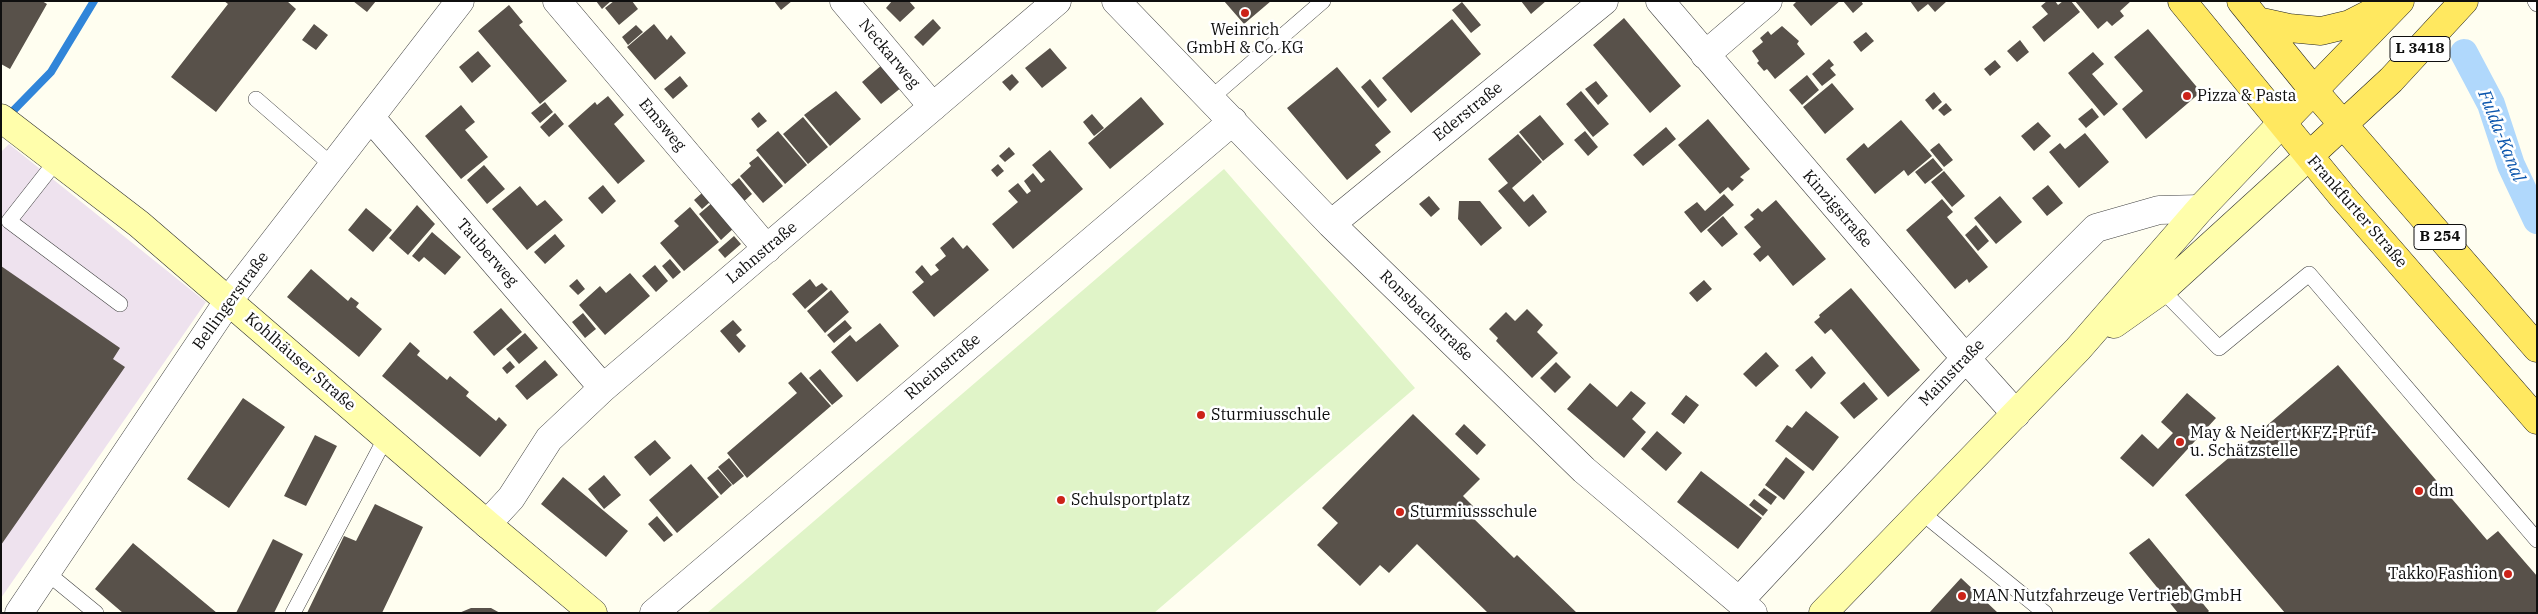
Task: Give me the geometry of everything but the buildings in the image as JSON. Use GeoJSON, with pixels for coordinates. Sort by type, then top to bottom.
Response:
{"type":"FeatureCollection","features":[{"type":"Feature","properties":{"kind":"main road","name":"Frankfurter Straße"},"geometry":{"type":"LineString","coordinates":[[2182,1],[2309,156],[2537,420]]}},
{"type":"Feature","properties":{"kind":"main road"},"geometry":{"type":"LineString","coordinates":[[2249,11],[2289,28],[2321,31],[2350,24],[2394,1]]}},
{"type":"Feature","properties":{"kind":"main road","name":"L 3418"},"geometry":{"type":"LineString","coordinates":[[2314,91],[2400,1]]}},
{"type":"Feature","properties":{"kind":"main road","name":"L 3418"},"geometry":{"type":"LineString","coordinates":[[2343,125],[2391,80],[2464,1]]}},
{"type":"Feature","properties":{"kind":"main road","name":"B 254"},"geometry":{"type":"LineString","coordinates":[[2249,11],[2343,125],[2537,348]]}},
{"type":"Feature","properties":{"kind":"main road"},"geometry":{"type":"LineString","coordinates":[[1823,613],[2078,349],[2200,209],[2314,91]]}},
{"type":"Feature","properties":{"kind":"main road","name":"Kohlhäuser Straße"},"geometry":{"type":"LineString","coordinates":[[7,122],[139,224],[593,613]]}},
{"type":"Feature","properties":{"kind":"main road"},"geometry":{"type":"LineString","coordinates":[[2078,349],[2162,290],[2343,125]]}},
{"type":"Feature","properties":{"kind":"street","name":"Bellingerstraße"},"geometry":{"type":"LineString","coordinates":[[19,613],[229,300],[460,1]]}},
{"type":"Feature","properties":{"kind":"street","name":"Emsweg"},"geometry":{"type":"LineString","coordinates":[[557,1],[767,249]]}},
{"type":"Feature","properties":{"kind":"street","name":"Neckarweg"},"geometry":{"type":"LineString","coordinates":[[844,1],[933,107]]}},
{"type":"Feature","properties":{"kind":"street","name":"Lahnstraße"},"geometry":{"type":"LineString","coordinates":[[487,524],[511,498],[549,439],[603,388],[1058,1]]}},
{"type":"Feature","properties":{"kind":"street","name":"Ronsbachstraße"},"geometry":{"type":"LineString","coordinates":[[1116,1],[1332,224],[1584,470],[1747,606]]}},
{"type":"Feature","properties":{"kind":"street","name":"Ederstraße"},"geometry":{"type":"LineString","coordinates":[[1332,224],[1604,1]]}},
{"type":"Feature","properties":{"kind":"street","name":"Kinzigstraße"},"geometry":{"type":"LineString","coordinates":[[1660,1],[1965,359],[2016,414]]}},
{"type":"Feature","properties":{"kind":"street"},"geometry":{"type":"LineString","coordinates":[[1705,55],[1768,1]]}},
{"type":"Feature","properties":{"kind":"street","name":"Tauberweg"},"geometry":{"type":"LineString","coordinates":[[371,118],[603,388]]}},
{"type":"Feature","properties":{"kind":"street","name":"Rheinstraße"},"geometry":{"type":"LineString","coordinates":[[654,613],[1233,121]]}},
{"type":"Feature","properties":{"kind":"street","name":"Mainstraße"},"geometry":{"type":"LineString","coordinates":[[1747,606],[1926,400],[2096,228],[2159,210],[2200,209]]}},
{"type":"Feature","properties":{"kind":"lane"},"geometry":{"type":"LineString","coordinates":[[1211,98],[1322,1]]}},
{"type":"Feature","properties":{"kind":"lane"},"geometry":{"type":"LineString","coordinates":[[256,99],[333,166]]}},
{"type":"Feature","properties":{"kind":"lane"},"geometry":{"type":"LineString","coordinates":[[57,160],[8,221],[120,304]]}},
{"type":"Feature","properties":{"kind":"lane"},"geometry":{"type":"LineString","coordinates":[[2162,290],[2218,348],[2309,274],[2537,540]]}},
{"type":"Feature","properties":{"kind":"lane"},"geometry":{"type":"LineString","coordinates":[[293,613],[386,436]]}},
{"type":"Feature","properties":{"kind":"lane"},"geometry":{"type":"LineString","coordinates":[[1921,512],[2045,613]]}},
{"type":"Feature","properties":{"kind":"lane"},"geometry":{"type":"LineString","coordinates":[[46,572],[96,613]]}},
{"type":"Feature","properties":{"kind":"shaded area"},"geometry":{"type":"Polygon","coordinates":[[[9,144],[206,302],[1,598],[1,152],[9,144]]]}},
{"type":"Feature","properties":{"kind":"green space","name":"Schulsportplatz"},"geometry":{"type":"Polygon","coordinates":[[[1224,169],[1415,388],[1154,613],[707,613],[1224,169]]]}},
{"type":"Feature","properties":{"kind":"waterway"},"geometry":{"type":"LineString","coordinates":[[8,116],[51,72],[94,1]]}},
{"type":"Feature","properties":{"kind":"waterway","name":"Fulda-Kanal"},"geometry":{"type":"LineString","coordinates":[[2464,53],[2491,104],[2511,165],[2537,220]]}},
{"type":"Feature","properties":{"kind":"place","name":"Weinrich GmbH & Co. KG"},"geometry":{"type":"Point","coordinates":[1245,13]}},
{"type":"Feature","properties":{"kind":"place","name":"Pizza & Pasta"},"geometry":{"type":"Point","coordinates":[2187,96]}},
{"type":"Feature","properties":{"kind":"place","name":"Sturmiusschule"},"geometry":{"type":"Point","coordinates":[1201,415]}},
{"type":"Feature","properties":{"kind":"place","name":"May & Neidert KFZ-Prüf- u. Schätzstelle"},"geometry":{"type":"Point","coordinates":[2180,442]}},
{"type":"Feature","properties":{"kind":"place","name":"dm"},"geometry":{"type":"Point","coordinates":[2419,491]}},
{"type":"Feature","properties":{"kind":"place","name":"Schulsportplatz"},"geometry":{"type":"Point","coordinates":[1061,500]}},
{"type":"Feature","properties":{"kind":"place","name":"Sturmiussschule"},"geometry":{"type":"Point","coordinates":[1400,512]}},
{"type":"Feature","properties":{"kind":"place","name":"Takko Fashion"},"geometry":{"type":"Point","coordinates":[2508,574]}},
{"type":"Feature","properties":{"kind":"place","name":"MAN Nutzfahrzeuge Vertrieb GmbH"},"geometry":{"type":"Point","coordinates":[1962,596]}}]}
